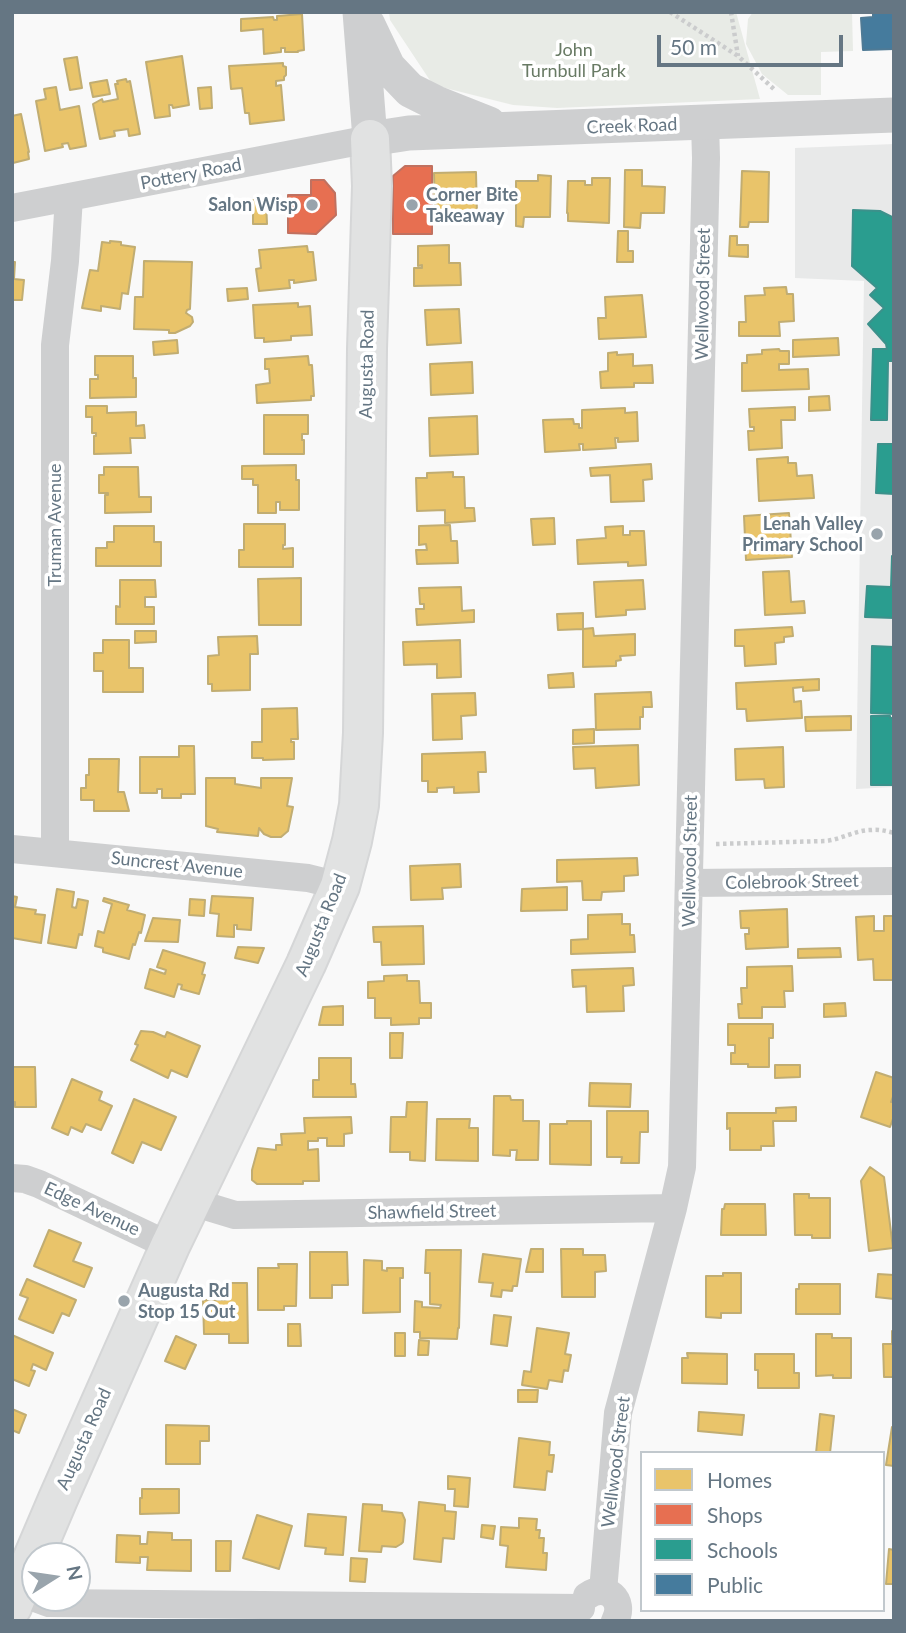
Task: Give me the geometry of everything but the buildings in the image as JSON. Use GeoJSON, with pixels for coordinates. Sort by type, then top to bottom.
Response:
{"type":"FeatureCollection","features":[{"type":"Feature","properties":{"kind":"main road","name":"Augusta Road"},"geometry":{"type":"LineString","coordinates":[[16,1600],[170,1245],[306,964],[340,886],[352,841],[359,805],[363,733],[367,349],[372,186],[370,139]]}},
{"type":"Feature","properties":{"kind":"street"},"geometry":{"type":"LineString","coordinates":[[361,12],[388,67],[410,90],[504,130]]}},
{"type":"Feature","properties":{"kind":"street"},"geometry":{"type":"LineString","coordinates":[[361,12],[370,139]]}},
{"type":"Feature","properties":{"kind":"street","name":"Creek Road"},"geometry":{"type":"LineString","coordinates":[[370,139],[409,132],[894,115]]}},
{"type":"Feature","properties":{"kind":"street","name":"Wellwood Street"},"geometry":{"type":"LineString","coordinates":[[620,1607],[618,1413],[682,1167],[705,123]]}},
{"type":"Feature","properties":{"kind":"street","name":"Pottery Road"},"geometry":{"type":"LineString","coordinates":[[12,208],[370,139]]}},
{"type":"Feature","properties":{"kind":"street","name":"Truman Avenue"},"geometry":{"type":"LineString","coordinates":[[55,853],[55,345],[69,197]]}},
{"type":"Feature","properties":{"kind":"street","name":"Suncrest Avenue"},"geometry":{"type":"LineString","coordinates":[[12,849],[308,878],[340,886]]}},
{"type":"Feature","properties":{"kind":"street","name":"Colebrook Street"},"geometry":{"type":"LineString","coordinates":[[690,883],[894,881]]}},
{"type":"Feature","properties":{"kind":"street","name":"Edge Avenue"},"geometry":{"type":"LineString","coordinates":[[12,1178],[39,1184],[170,1245]]}},
{"type":"Feature","properties":{"kind":"street","name":"Shawfield Street"},"geometry":{"type":"LineString","coordinates":[[192,1202],[235,1215],[673,1208]]}},
{"type":"Feature","properties":{"kind":"street"},"geometry":{"type":"LineString","coordinates":[[16,1600],[49,1603],[583,1615],[582,1602],[590,1593],[620,1607]]}},
{"type":"Feature","properties":{"kind":"path"},"geometry":{"type":"LineString","coordinates":[[670,12],[738,56],[805,118]]}},
{"type":"Feature","properties":{"kind":"path"},"geometry":{"type":"LineString","coordinates":[[731,12],[738,56]]}},
{"type":"Feature","properties":{"kind":"path"},"geometry":{"type":"LineString","coordinates":[[690,845],[826,841],[872,830],[894,833]]}},
{"type":"Feature","properties":{"kind":"shaded area","name":"Lenah Valley Primary School"},"geometry":{"type":"Polygon","coordinates":[[[894,144],[894,787],[856,789],[864,281],[795,278],[795,148],[894,144]]]}},
{"type":"Feature","properties":{"kind":"green space","name":"John Turnbull Park"},"geometry":{"type":"Polygon","coordinates":[[[389,12],[736,12],[760,99],[557,108],[513,105],[433,85],[390,20],[389,12]]]}},
{"type":"Feature","properties":{"kind":"green space"},"geometry":{"type":"Polygon","coordinates":[[[753,12],[852,12],[853,51],[821,52],[821,95],[788,95],[762,74],[746,44],[748,19],[753,12]]]}},
{"type":"Feature","properties":{"kind":"place","name":"Salon Wisp"},"geometry":{"type":"Point","coordinates":[312,205]}},
{"type":"Feature","properties":{"kind":"place","name":"Corner Bite Takeaway"},"geometry":{"type":"Point","coordinates":[412,205]}},
{"type":"Feature","properties":{"kind":"place","name":"Lenah Valley Primary School"},"geometry":{"type":"Point","coordinates":[877,534]}},
{"type":"Feature","properties":{"kind":"place","name":"Augusta Rd Stop 15 Out"},"geometry":{"type":"Point","coordinates":[124,1301]}}]}
